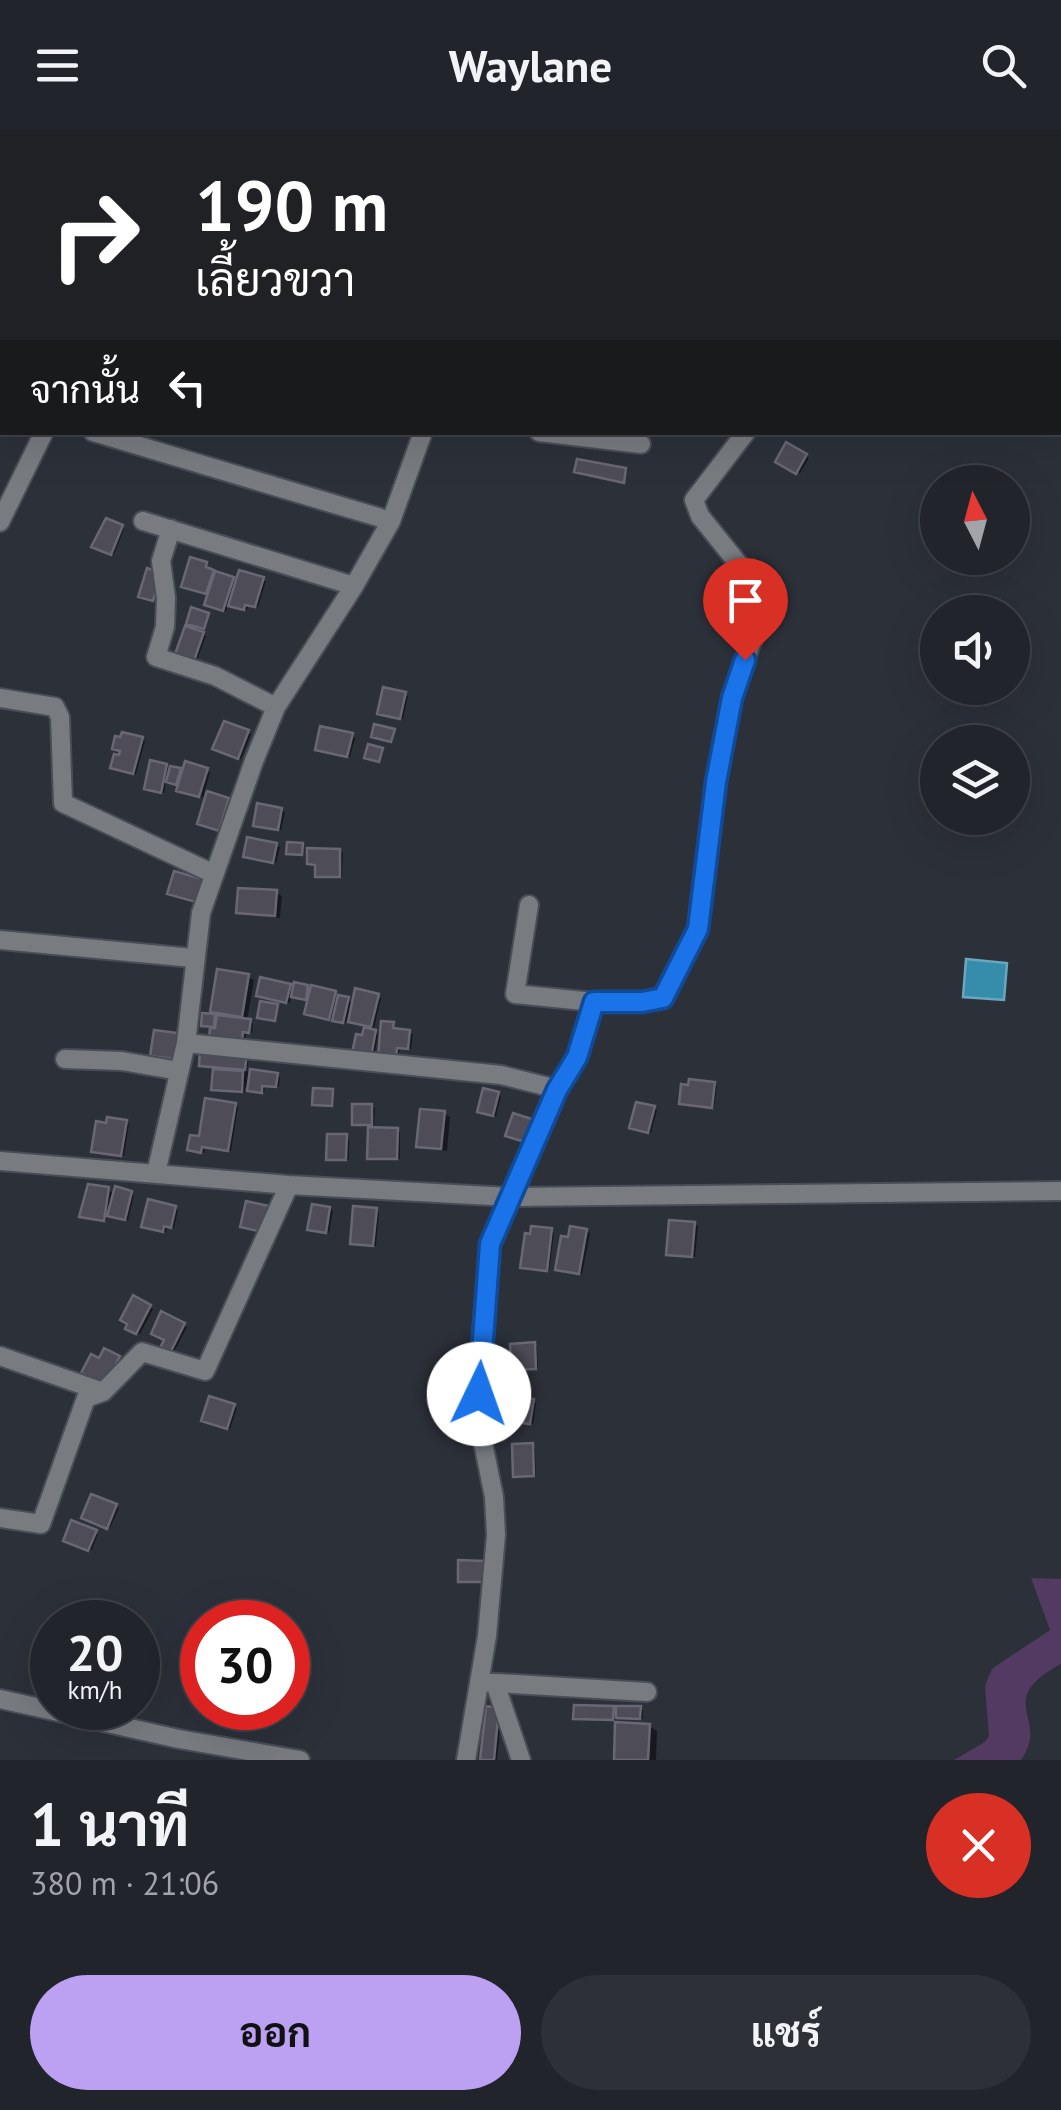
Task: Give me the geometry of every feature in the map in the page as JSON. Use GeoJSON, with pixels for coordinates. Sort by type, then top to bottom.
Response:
{"type":"FeatureCollection","features":[{"type":"Feature","properties":{"kind":"street"},"geometry":{"type":"LineString","coordinates":[[0,522],[43,435]]}},
{"type":"Feature","properties":{"kind":"street"},"geometry":{"type":"LineString","coordinates":[[103,435],[391,522]]}},
{"type":"Feature","properties":{"kind":"street"},"geometry":{"type":"LineString","coordinates":[[156,1173],[186,1042],[201,913],[254,761],[276,707],[391,522],[423,435]]}},
{"type":"Feature","properties":{"kind":"street"},"geometry":{"type":"LineString","coordinates":[[564,435],[640,444]]}},
{"type":"Feature","properties":{"kind":"street"},"geometry":{"type":"LineString","coordinates":[[528,905],[516,994],[594,1002],[663,998],[698,929],[716,782],[732,698],[758,624],[759,600],[745,572],[700,516],[694,500],[744,435]]}},
{"type":"Feature","properties":{"kind":"street"},"geometry":{"type":"LineString","coordinates":[[143,521],[354,586]]}},
{"type":"Feature","properties":{"kind":"street"},"geometry":{"type":"LineString","coordinates":[[171,530],[160,561],[166,598],[156,657],[216,676],[276,707]]}},
{"type":"Feature","properties":{"kind":"street"},"geometry":{"type":"LineString","coordinates":[[0,698],[55,707],[60,717],[62,803],[214,874]]}},
{"type":"Feature","properties":{"kind":"street"},"geometry":{"type":"LineString","coordinates":[[0,940],[193,958]]}},
{"type":"Feature","properties":{"kind":"street"},"geometry":{"type":"LineString","coordinates":[[466,1760],[488,1682],[496,1535],[494,1498],[479,1423],[490,1244],[557,1090],[577,1057],[594,1002]]}},
{"type":"Feature","properties":{"kind":"street"},"geometry":{"type":"LineString","coordinates":[[186,1042],[501,1075],[557,1090]]}},
{"type":"Feature","properties":{"kind":"street"},"geometry":{"type":"LineString","coordinates":[[65,1059],[122,1061],[180,1071]]}},
{"type":"Feature","properties":{"kind":"street"},"geometry":{"type":"LineString","coordinates":[[0,1160],[289,1185],[512,1197],[1061,1191]]}},
{"type":"Feature","properties":{"kind":"street"},"geometry":{"type":"LineString","coordinates":[[0,1518],[42,1524],[86,1398],[103,1392],[142,1352],[205,1371],[289,1185]]}},
{"type":"Feature","properties":{"kind":"street"},"geometry":{"type":"LineString","coordinates":[[0,1356],[103,1392]]}},
{"type":"Feature","properties":{"kind":"street"},"geometry":{"type":"LineString","coordinates":[[488,1682],[647,1692]]}},
{"type":"Feature","properties":{"kind":"street"},"geometry":{"type":"LineString","coordinates":[[488,1682],[521,1760]]}},
{"type":"Feature","properties":{"kind":"street"},"geometry":{"type":"LineString","coordinates":[[0,1699],[179,1739],[300,1760]]}},
{"type":"Feature","properties":{"kind":"shaded area"},"geometry":{"type":"Polygon","coordinates":[[[1031,1578],[1061,1579],[1061,1664],[1030,1689],[1026,1700],[1029,1745],[1021,1760],[954,1760],[989,1736],[985,1687],[993,1668],[1050,1630],[1031,1578]]]}},
{"type":"Feature","properties":{"kind":"water"},"geometry":{"type":"Polygon","coordinates":[[[966,959],[1007,963],[1004,1000],[963,997],[966,959]]]}},
{"type":"Feature","properties":{"kind":"building"},"geometry":{"type":"Polygon","coordinates":[[[786,442],[807,454],[796,474],[775,462],[786,442]]]}},
{"type":"Feature","properties":{"kind":"building"},"geometry":{"type":"Polygon","coordinates":[[[577,459],[626,468],[624,483],[574,472],[577,459]]]}},
{"type":"Feature","properties":{"kind":"building"},"geometry":{"type":"Polygon","coordinates":[[[106,518],[123,525],[111,555],[91,547],[106,518]]]}},
{"type":"Feature","properties":{"kind":"building"},"geometry":{"type":"Polygon","coordinates":[[[190,557],[207,562],[206,567],[214,570],[206,594],[181,587],[190,557]]]}},
{"type":"Feature","properties":{"kind":"building"},"geometry":{"type":"Polygon","coordinates":[[[147,568],[161,573],[153,601],[138,597],[147,568]]]}},
{"type":"Feature","properties":{"kind":"building"},"geometry":{"type":"Polygon","coordinates":[[[239,570],[264,577],[255,607],[245,605],[244,610],[228,606],[239,570]]]}},
{"type":"Feature","properties":{"kind":"building"},"geometry":{"type":"Polygon","coordinates":[[[215,571],[234,577],[223,611],[204,605],[215,571]]]}},
{"type":"Feature","properties":{"kind":"building"},"geometry":{"type":"Polygon","coordinates":[[[191,607],[209,613],[204,629],[186,624],[191,607]]]}},
{"type":"Feature","properties":{"kind":"building"},"geometry":{"type":"Polygon","coordinates":[[[185,626],[204,632],[194,661],[175,654],[185,626]]]}},
{"type":"Feature","properties":{"kind":"building"},"geometry":{"type":"Polygon","coordinates":[[[383,687],[406,692],[400,719],[377,714],[383,687]]]}},
{"type":"Feature","properties":{"kind":"building"},"geometry":{"type":"Polygon","coordinates":[[[224,721],[249,730],[238,759],[212,749],[224,721]]]}},
{"type":"Feature","properties":{"kind":"building"},"geometry":{"type":"Polygon","coordinates":[[[374,724],[395,729],[391,742],[371,737],[374,724]]]}},
{"type":"Feature","properties":{"kind":"building"},"geometry":{"type":"Polygon","coordinates":[[[320,726],[353,733],[347,757],[315,750],[320,726]]]}},
{"type":"Feature","properties":{"kind":"building"},"geometry":{"type":"Polygon","coordinates":[[[122,732],[143,737],[133,774],[110,768],[114,754],[119,755],[120,751],[112,749],[115,736],[120,737],[122,732]]]}},
{"type":"Feature","properties":{"kind":"building"},"geometry":{"type":"Polygon","coordinates":[[[368,744],[383,748],[379,762],[364,758],[368,744]]]}},
{"type":"Feature","properties":{"kind":"building"},"geometry":{"type":"Polygon","coordinates":[[[150,760],[167,764],[161,793],[144,789],[150,760]]]}},
{"type":"Feature","properties":{"kind":"building"},"geometry":{"type":"Polygon","coordinates":[[[185,761],[208,768],[199,797],[176,791],[185,761]]]}},
{"type":"Feature","properties":{"kind":"building"},"geometry":{"type":"Polygon","coordinates":[[[170,766],[181,768],[176,785],[166,782],[170,766]]]}},
{"type":"Feature","properties":{"kind":"building"},"geometry":{"type":"Polygon","coordinates":[[[207,791],[229,798],[219,831],[197,824],[207,791]]]}},
{"type":"Feature","properties":{"kind":"building"},"geometry":{"type":"Polygon","coordinates":[[[257,803],[282,808],[278,830],[253,826],[257,803]]]}},
{"type":"Feature","properties":{"kind":"building"},"geometry":{"type":"Polygon","coordinates":[[[247,837],[277,843],[273,863],[243,857],[247,837]]]}},
{"type":"Feature","properties":{"kind":"building"},"geometry":{"type":"Polygon","coordinates":[[[287,842],[303,843],[302,855],[286,854],[287,842]]]}},
{"type":"Feature","properties":{"kind":"building"},"geometry":{"type":"Polygon","coordinates":[[[307,848],[340,849],[340,877],[315,877],[315,865],[307,864],[307,848]]]}},
{"type":"Feature","properties":{"kind":"building"},"geometry":{"type":"Polygon","coordinates":[[[174,871],[209,881],[203,904],[167,894],[174,871]]]}},
{"type":"Feature","properties":{"kind":"building"},"geometry":{"type":"Polygon","coordinates":[[[238,888],[277,890],[275,916],[236,913],[238,888]]]}},
{"type":"Feature","properties":{"kind":"building"},"geometry":{"type":"Polygon","coordinates":[[[217,969],[249,974],[242,1017],[210,1012],[217,969]]]}},
{"type":"Feature","properties":{"kind":"building"},"geometry":{"type":"Polygon","coordinates":[[[260,977],[291,984],[286,1003],[256,996],[260,977]]]}},
{"type":"Feature","properties":{"kind":"building"},"geometry":{"type":"Polygon","coordinates":[[[294,982],[308,985],[306,1000],[291,997],[294,982]]]}},
{"type":"Feature","properties":{"kind":"building"},"geometry":{"type":"Polygon","coordinates":[[[311,985],[336,991],[329,1020],[304,1014],[311,985]]]}},
{"type":"Feature","properties":{"kind":"building"},"geometry":{"type":"Polygon","coordinates":[[[355,988],[379,994],[371,1027],[348,1022],[355,988]]]}},
{"type":"Feature","properties":{"kind":"building"},"geometry":{"type":"Polygon","coordinates":[[[338,995],[349,997],[343,1023],[332,1021],[338,995]]]}},
{"type":"Feature","properties":{"kind":"building"},"geometry":{"type":"Polygon","coordinates":[[[260,1001],[278,1004],[275,1021],[257,1018],[260,1001]]]}},
{"type":"Feature","properties":{"kind":"building"},"geometry":{"type":"Polygon","coordinates":[[[202,1013],[215,1014],[214,1027],[201,1026],[202,1013]]]}},
{"type":"Feature","properties":{"kind":"building"},"geometry":{"type":"Polygon","coordinates":[[[217,1015],[251,1019],[249,1033],[243,1032],[242,1042],[209,1038],[217,1015]]]}},
{"type":"Feature","properties":{"kind":"building"},"geometry":{"type":"Polygon","coordinates":[[[381,1021],[394,1022],[393,1028],[410,1030],[408,1049],[397,1048],[396,1059],[378,1057],[381,1021]]]}},
{"type":"Feature","properties":{"kind":"building"},"geometry":{"type":"Polygon","coordinates":[[[364,1027],[376,1030],[371,1057],[352,1053],[356,1034],[362,1035],[364,1027]]]}},
{"type":"Feature","properties":{"kind":"building"},"geometry":{"type":"Polygon","coordinates":[[[154,1030],[178,1033],[174,1059],[150,1056],[154,1030]]]}},
{"type":"Feature","properties":{"kind":"building"},"geometry":{"type":"Polygon","coordinates":[[[200,1048],[247,1052],[245,1070],[199,1066],[200,1048]]]}},
{"type":"Feature","properties":{"kind":"building"},"geometry":{"type":"Polygon","coordinates":[[[213,1069],[243,1071],[242,1092],[211,1090],[213,1069]]]}},
{"type":"Feature","properties":{"kind":"building"},"geometry":{"type":"Polygon","coordinates":[[[250,1069],[278,1073],[276,1087],[262,1086],[262,1093],[247,1091],[250,1069]]]}},
{"type":"Feature","properties":{"kind":"building"},"geometry":{"type":"Polygon","coordinates":[[[689,1079],[715,1082],[712,1108],[679,1104],[681,1084],[688,1085],[689,1079]]]}},
{"type":"Feature","properties":{"kind":"building"},"geometry":{"type":"Polygon","coordinates":[[[313,1088],[333,1089],[332,1106],[312,1105],[313,1088]]]}},
{"type":"Feature","properties":{"kind":"building"},"geometry":{"type":"Polygon","coordinates":[[[483,1088],[499,1092],[493,1116],[477,1112],[483,1088]]]}},
{"type":"Feature","properties":{"kind":"building"},"geometry":{"type":"Polygon","coordinates":[[[205,1098],[236,1103],[228,1151],[202,1147],[201,1153],[187,1150],[190,1135],[199,1136],[205,1098]]]}},
{"type":"Feature","properties":{"kind":"building"},"geometry":{"type":"Polygon","coordinates":[[[636,1102],[655,1106],[648,1133],[629,1128],[636,1102]]]}},
{"type":"Feature","properties":{"kind":"building"},"geometry":{"type":"Polygon","coordinates":[[[352,1104],[372,1104],[372,1125],[352,1125],[352,1104]]]}},
{"type":"Feature","properties":{"kind":"building"},"geometry":{"type":"Polygon","coordinates":[[[420,1109],[445,1111],[441,1149],[416,1147],[420,1109]]]}},
{"type":"Feature","properties":{"kind":"building"},"geometry":{"type":"Polygon","coordinates":[[[513,1113],[535,1120],[528,1143],[505,1136],[513,1113]]]}},
{"type":"Feature","properties":{"kind":"building"},"geometry":{"type":"Polygon","coordinates":[[[107,1117],[127,1120],[121,1156],[91,1152],[96,1121],[106,1123],[107,1117]]]}},
{"type":"Feature","properties":{"kind":"building"},"geometry":{"type":"Polygon","coordinates":[[[368,1127],[398,1128],[397,1159],[367,1159],[368,1127]]]}},
{"type":"Feature","properties":{"kind":"building"},"geometry":{"type":"Polygon","coordinates":[[[327,1134],[347,1134],[346,1160],[326,1160],[327,1134]]]}},
{"type":"Feature","properties":{"kind":"building"},"geometry":{"type":"Polygon","coordinates":[[[88,1184],[109,1187],[104,1221],[79,1217],[88,1184]]]}},
{"type":"Feature","properties":{"kind":"building"},"geometry":{"type":"Polygon","coordinates":[[[115,1186],[132,1191],[125,1220],[107,1216],[115,1186]]]}},
{"type":"Feature","properties":{"kind":"building"},"geometry":{"type":"Polygon","coordinates":[[[148,1199],[176,1206],[171,1228],[164,1226],[163,1232],[141,1227],[148,1199]]]}},
{"type":"Feature","properties":{"kind":"building"},"geometry":{"type":"Polygon","coordinates":[[[246,1201],[269,1206],[263,1232],[240,1227],[246,1201]]]}},
{"type":"Feature","properties":{"kind":"building"},"geometry":{"type":"Polygon","coordinates":[[[312,1204],[330,1207],[326,1233],[307,1230],[312,1204]]]}},
{"type":"Feature","properties":{"kind":"building"},"geometry":{"type":"Polygon","coordinates":[[[353,1206],[377,1208],[373,1246],[350,1244],[353,1206]]]}},
{"type":"Feature","properties":{"kind":"building"},"geometry":{"type":"Polygon","coordinates":[[[669,1220],[695,1222],[692,1257],[666,1255],[669,1220]]]}},
{"type":"Feature","properties":{"kind":"building"},"geometry":{"type":"Polygon","coordinates":[[[531,1226],[552,1228],[547,1271],[520,1268],[525,1233],[530,1234],[531,1226]]]}},
{"type":"Feature","properties":{"kind":"building"},"geometry":{"type":"Polygon","coordinates":[[[570,1226],[587,1229],[579,1274],[555,1270],[561,1236],[568,1237],[570,1226]]]}},
{"type":"Feature","properties":{"kind":"building"},"geometry":{"type":"Polygon","coordinates":[[[133,1295],[151,1305],[136,1334],[125,1329],[127,1324],[120,1320],[133,1295]]]}},
{"type":"Feature","properties":{"kind":"building"},"geometry":{"type":"Polygon","coordinates":[[[161,1311],[185,1323],[169,1355],[159,1350],[164,1340],[151,1334],[161,1311]]]}},
{"type":"Feature","properties":{"kind":"building"},"geometry":{"type":"Polygon","coordinates":[[[535,1342],[536,1369],[511,1370],[510,1344],[535,1342]]]}},
{"type":"Feature","properties":{"kind":"building"},"geometry":{"type":"Polygon","coordinates":[[[104,1348],[120,1356],[105,1385],[81,1373],[91,1354],[99,1358],[104,1348]]]}},
{"type":"Feature","properties":{"kind":"building"},"geometry":{"type":"Polygon","coordinates":[[[503,1395],[534,1399],[530,1424],[500,1420],[503,1395]]]}},
{"type":"Feature","properties":{"kind":"building"},"geometry":{"type":"Polygon","coordinates":[[[209,1396],[235,1404],[227,1429],[201,1421],[209,1396]]]}},
{"type":"Feature","properties":{"kind":"building"},"geometry":{"type":"Polygon","coordinates":[[[533,1443],[534,1476],[513,1477],[512,1444],[533,1443]]]}},
{"type":"Feature","properties":{"kind":"building"},"geometry":{"type":"Polygon","coordinates":[[[91,1494],[117,1504],[107,1529],[81,1518],[91,1494]]]}},
{"type":"Feature","properties":{"kind":"building"},"geometry":{"type":"Polygon","coordinates":[[[71,1520],[97,1530],[88,1551],[63,1541],[71,1520]]]}},
{"type":"Feature","properties":{"kind":"building"},"geometry":{"type":"Polygon","coordinates":[[[458,1560],[484,1561],[484,1582],[458,1582],[458,1560]]]}},
{"type":"Feature","properties":{"kind":"building"},"geometry":{"type":"Polygon","coordinates":[[[574,1705],[614,1706],[613,1720],[573,1719],[574,1705]]]}},
{"type":"Feature","properties":{"kind":"building"},"geometry":{"type":"Polygon","coordinates":[[[486,1706],[499,1708],[494,1760],[480,1760],[486,1706]]]}},
{"type":"Feature","properties":{"kind":"building"},"geometry":{"type":"Polygon","coordinates":[[[616,1706],[641,1706],[640,1719],[616,1718],[616,1706]]]}},
{"type":"Feature","properties":{"kind":"building"},"geometry":{"type":"Polygon","coordinates":[[[615,1722],[650,1724],[648,1760],[614,1760],[615,1722]]]}},
{"type":"Feature","properties":{"kind":"waterway"},"geometry":{"type":"LineString","coordinates":[[130,130],[184,130]]}},
{"type":"Feature","properties":{"kind":"route"},"geometry":{"type":"LineString","coordinates":[[479,1394],[490,1244],[557,1090],[577,1057],[594,1002],[663,998],[698,929],[716,782],[732,698],[745,660]]}}]}
